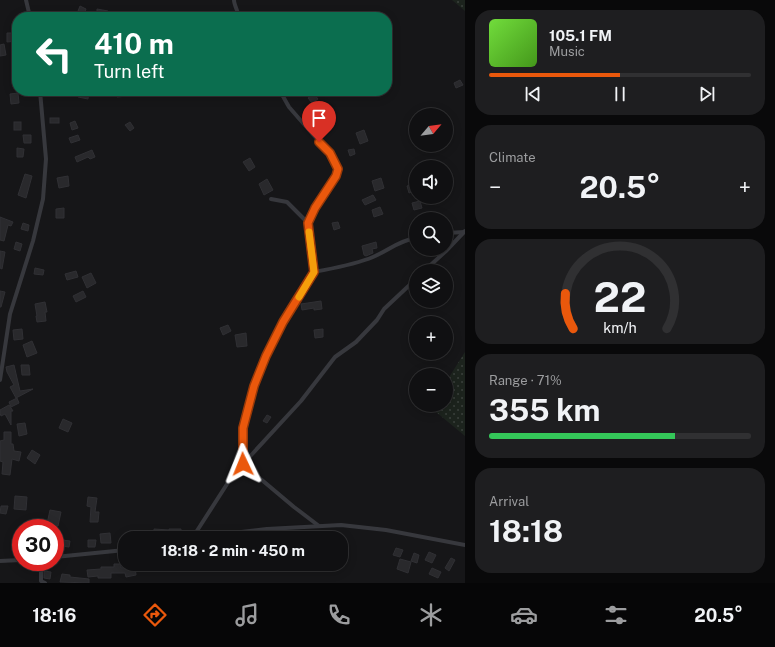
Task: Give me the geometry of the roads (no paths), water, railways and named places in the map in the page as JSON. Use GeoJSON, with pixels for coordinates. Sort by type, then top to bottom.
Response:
{"type":"FeatureCollection","features":[{"type":"Feature","properties":{"kind":"street"},"geometry":{"type":"LineString","coordinates":[[26,0],[29,12]]}},
{"type":"Feature","properties":{"kind":"street"},"geometry":{"type":"LineString","coordinates":[[234,0],[238,12]]}},
{"type":"Feature","properties":{"kind":"street"},"geometry":{"type":"LineString","coordinates":[[0,380],[10,314],[34,241],[43,199],[46,159],[40,96]]}},
{"type":"Feature","properties":{"kind":"street"},"geometry":{"type":"LineString","coordinates":[[283,96],[289,107],[330,153],[338,169],[336,176],[315,208],[308,223],[314,272],[283,322],[266,356],[254,386],[243,428],[243,464],[319,526]]}},
{"type":"Feature","properties":{"kind":"street"},"geometry":{"type":"LineString","coordinates":[[271,199],[287,202],[308,223]]}},
{"type":"Feature","properties":{"kind":"street"},"geometry":{"type":"LineString","coordinates":[[453,232],[465,231]]}},
{"type":"Feature","properties":{"kind":"street"},"geometry":{"type":"LineString","coordinates":[[432,264],[465,231]]}},
{"type":"Feature","properties":{"kind":"street"},"geometry":{"type":"LineString","coordinates":[[314,272],[348,266],[409,240]]}},
{"type":"Feature","properties":{"kind":"street"},"geometry":{"type":"LineString","coordinates":[[197,531],[243,464],[301,401],[336,357],[356,342],[377,320],[384,309],[409,286]]}},
{"type":"Feature","properties":{"kind":"street"},"geometry":{"type":"LineString","coordinates":[[250,531],[341,525],[386,530],[465,545]]}},
{"type":"Feature","properties":{"kind":"street"},"geometry":{"type":"LineString","coordinates":[[64,556],[118,551]]}},
{"type":"Feature","properties":{"kind":"street"},"geometry":{"type":"LineString","coordinates":[[0,562],[12,561]]}},
{"type":"Feature","properties":{"kind":"street"},"geometry":{"type":"LineString","coordinates":[[41,571],[41,581],[45,583]]}}]}
